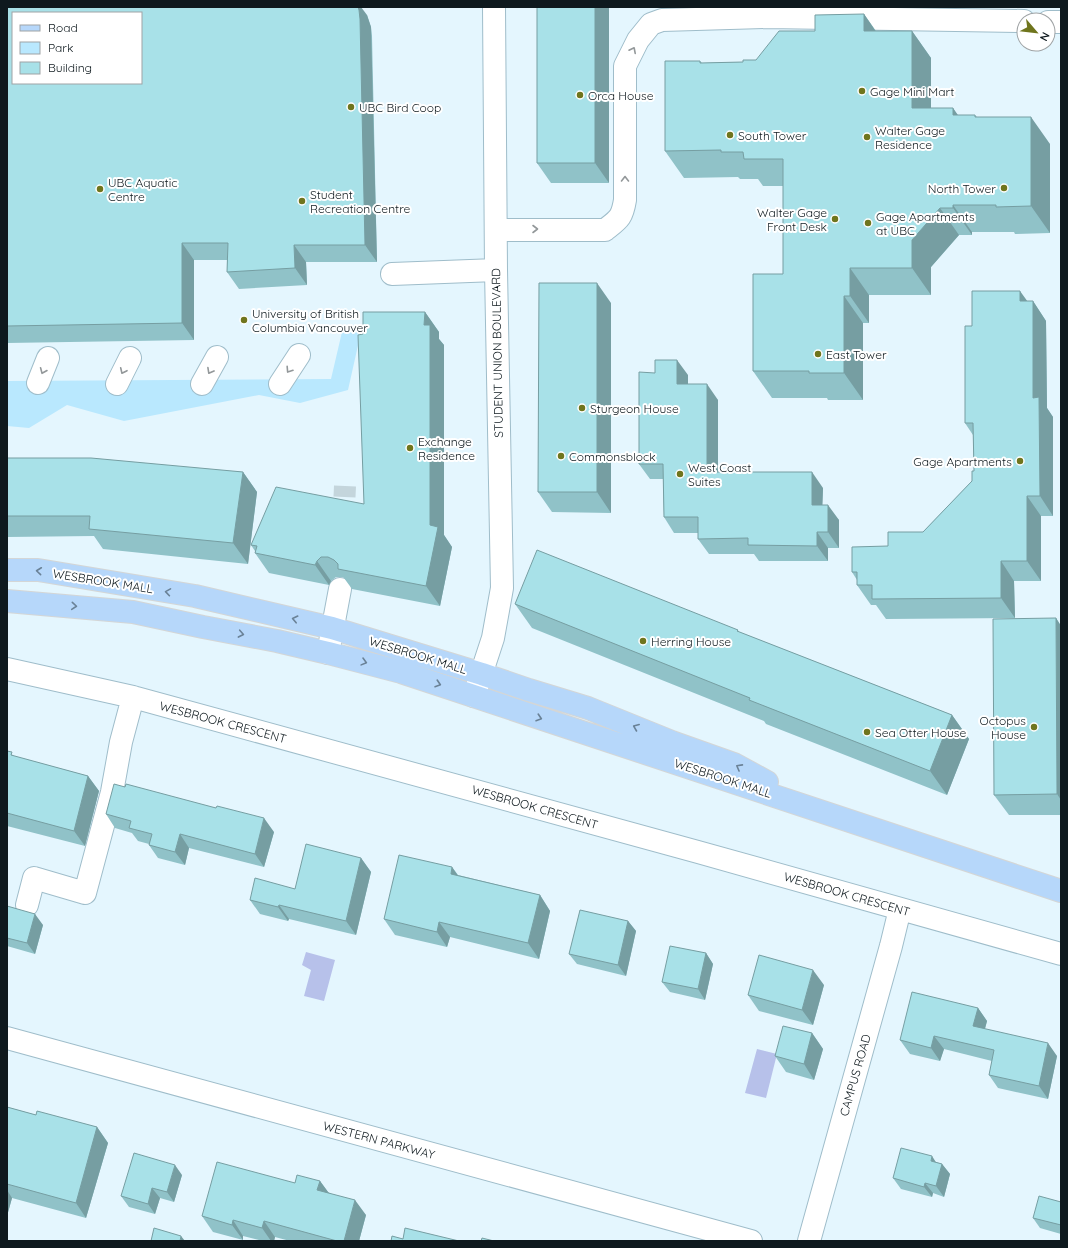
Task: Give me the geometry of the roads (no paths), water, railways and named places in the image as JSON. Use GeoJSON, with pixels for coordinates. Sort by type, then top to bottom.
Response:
{"type":"FeatureCollection","features":[{"type":"Feature","properties":{"kind":"main road","name":"WESBROOK MALL"},"geometry":{"type":"LineString","coordinates":[[7,570],[38,570],[195,596],[332,628],[588,708],[672,742],[734,764],[810,807]]}},
{"type":"Feature","properties":{"kind":"main road","name":"WESBROOK MALL"},"geometry":{"type":"LineString","coordinates":[[7,601],[133,612],[328,653],[400,672],[1061,891]]}},
{"type":"Feature","properties":{"kind":"street","name":"STUDENT UNION BOULEVARD"},"geometry":{"type":"LineString","coordinates":[[474,696],[493,638],[502,588],[496,270],[494,7]]}},
{"type":"Feature","properties":{"kind":"street"},"geometry":{"type":"LineString","coordinates":[[496,230],[605,230],[618,220],[623,213],[625,200],[625,66],[638,40],[651,24],[662,20],[768,17],[1012,16]]}},
{"type":"Feature","properties":{"kind":"street"},"geometry":{"type":"LineString","coordinates":[[392,274],[496,270]]}},
{"type":"Feature","properties":{"kind":"street"},"geometry":{"type":"LineString","coordinates":[[280,384],[299,355]]}},
{"type":"Feature","properties":{"kind":"street"},"geometry":{"type":"LineString","coordinates":[[202,384],[217,357]]}},
{"type":"Feature","properties":{"kind":"street"},"geometry":{"type":"LineString","coordinates":[[38,383],[48,358]]}},
{"type":"Feature","properties":{"kind":"street"},"geometry":{"type":"LineString","coordinates":[[117,384],[130,358]]}},
{"type":"Feature","properties":{"kind":"street"},"geometry":{"type":"LineString","coordinates":[[328,653],[340,589]]}},
{"type":"Feature","properties":{"kind":"street","name":"WESBROOK CRESCENT"},"geometry":{"type":"LineString","coordinates":[[7,669],[133,697],[475,790],[1061,954]]}},
{"type":"Feature","properties":{"kind":"street"},"geometry":{"type":"LineString","coordinates":[[27,905],[34,878],[85,893],[112,792],[121,742],[133,697]]}},
{"type":"Feature","properties":{"kind":"street","name":"CAMPUS ROAD"},"geometry":{"type":"LineString","coordinates":[[809,1241],[900,909]]}},
{"type":"Feature","properties":{"kind":"street","name":"WESTERN PARKWAY"},"geometry":{"type":"LineString","coordinates":[[7,1038],[751,1241]]}},
{"type":"Feature","properties":{"kind":"tunnel"},"geometry":{"type":"LineString","coordinates":[[343,530],[345,486]]}},
{"type":"Feature","properties":{"kind":"place","name":"Gage Mini Mart"},"geometry":{"type":"Point","coordinates":[862,91]}},
{"type":"Feature","properties":{"kind":"place","name":"Orca House"},"geometry":{"type":"Point","coordinates":[580,95]}},
{"type":"Feature","properties":{"kind":"place","name":"UBC Bird Coop"},"geometry":{"type":"Point","coordinates":[351,107]}},
{"type":"Feature","properties":{"kind":"place","name":"South Tower"},"geometry":{"type":"Point","coordinates":[730,135]}},
{"type":"Feature","properties":{"kind":"place","name":"Walter Gage Residence"},"geometry":{"type":"Point","coordinates":[867,137]}},
{"type":"Feature","properties":{"kind":"place","name":"North Tower"},"geometry":{"type":"Point","coordinates":[1004,188]}},
{"type":"Feature","properties":{"kind":"place","name":"UBC Aquatic Centre"},"geometry":{"type":"Point","coordinates":[100,189]}},
{"type":"Feature","properties":{"kind":"place","name":"Student Recreation Centre"},"geometry":{"type":"Point","coordinates":[302,201]}},
{"type":"Feature","properties":{"kind":"place","name":"Walter Gage Front Desk"},"geometry":{"type":"Point","coordinates":[835,219]}},
{"type":"Feature","properties":{"kind":"place","name":"Gage Apartments at UBC"},"geometry":{"type":"Point","coordinates":[868,223]}},
{"type":"Feature","properties":{"kind":"place","name":"University of British Columbia Vancouver"},"geometry":{"type":"Point","coordinates":[244,320]}},
{"type":"Feature","properties":{"kind":"place","name":"East Tower"},"geometry":{"type":"Point","coordinates":[818,354]}},
{"type":"Feature","properties":{"kind":"place","name":"Sturgeon House"},"geometry":{"type":"Point","coordinates":[582,408]}},
{"type":"Feature","properties":{"kind":"place","name":"Exchange Residence"},"geometry":{"type":"Point","coordinates":[410,448]}},
{"type":"Feature","properties":{"kind":"place","name":"Commonsblock"},"geometry":{"type":"Point","coordinates":[561,456]}},
{"type":"Feature","properties":{"kind":"place","name":"Gage Apartments"},"geometry":{"type":"Point","coordinates":[1020,461]}},
{"type":"Feature","properties":{"kind":"place","name":"West Coast Suites"},"geometry":{"type":"Point","coordinates":[680,474]}},
{"type":"Feature","properties":{"kind":"place","name":"Herring House"},"geometry":{"type":"Point","coordinates":[643,641]}},
{"type":"Feature","properties":{"kind":"place","name":"Octopus House"},"geometry":{"type":"Point","coordinates":[1034,727]}},
{"type":"Feature","properties":{"kind":"place","name":"Sea Otter House"},"geometry":{"type":"Point","coordinates":[867,732]}}]}
